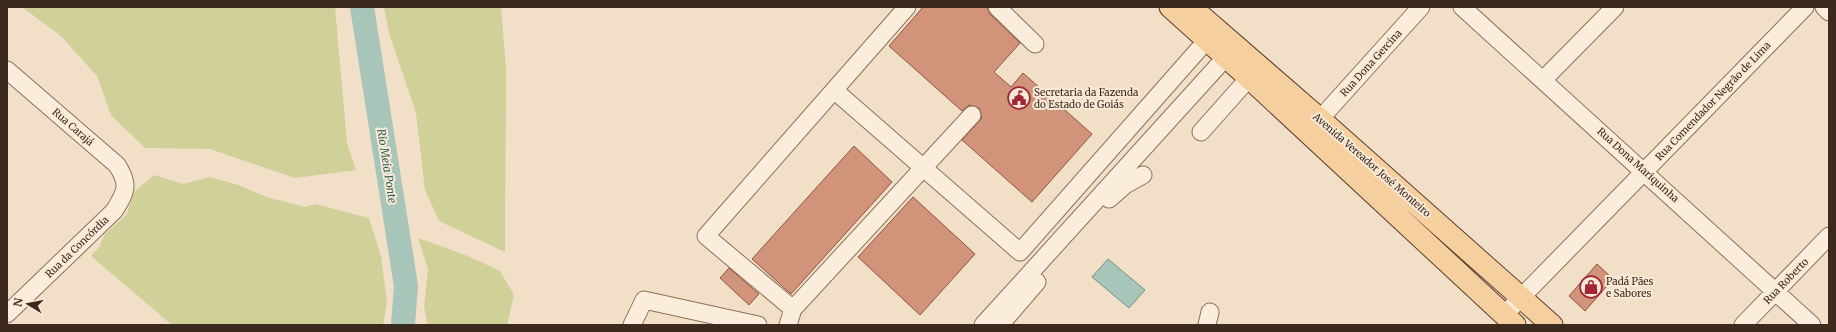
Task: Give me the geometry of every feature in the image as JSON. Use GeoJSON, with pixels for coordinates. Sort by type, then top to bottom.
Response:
{"type":"FeatureCollection","features":[{"type":"Feature","properties":{"kind":"main road","name":"Avenida Vereador José Monteiro"},"geometry":{"type":"LineString","coordinates":[[1170,7],[1249,78],[1509,320]]}},
{"type":"Feature","properties":{"kind":"main road","name":"Avenida Vereador José Monteiro"},"geometry":{"type":"LineString","coordinates":[[1191,7],[1320,119],[1552,325]]}},
{"type":"Feature","properties":{"kind":"street"},"geometry":{"type":"LineString","coordinates":[[907,7],[706,236],[790,317],[923,167],[972,115]]}},
{"type":"Feature","properties":{"kind":"street"},"geometry":{"type":"LineString","coordinates":[[997,7],[1035,44]]}},
{"type":"Feature","properties":{"kind":"street","name":"Rua Dona Gercina"},"geometry":{"type":"LineString","coordinates":[[1320,119],[1422,7]]}},
{"type":"Feature","properties":{"kind":"street","name":"Rua Dona Mariquinha"},"geometry":{"type":"LineString","coordinates":[[1462,7],[1812,325]]}},
{"type":"Feature","properties":{"kind":"street"},"geometry":{"type":"LineString","coordinates":[[1543,80],[1615,7]]}},
{"type":"Feature","properties":{"kind":"street","name":"Rua Comendador Negrão de Lima"},"geometry":{"type":"LineString","coordinates":[[1509,320],[1522,298],[1805,7]]}},
{"type":"Feature","properties":{"kind":"street"},"geometry":{"type":"LineString","coordinates":[[1824,7],[1829,12]]}},
{"type":"Feature","properties":{"kind":"street"},"geometry":{"type":"LineString","coordinates":[[834,90],[1020,252],[1207,40]]}},
{"type":"Feature","properties":{"kind":"street"},"geometry":{"type":"LineString","coordinates":[[983,325],[1226,57]]}},
{"type":"Feature","properties":{"kind":"street","name":"Rua Carajá"},"geometry":{"type":"LineString","coordinates":[[7,70],[117,165],[124,177],[125,193]]}},
{"type":"Feature","properties":{"kind":"street"},"geometry":{"type":"LineString","coordinates":[[1201,132],[1249,78]]}},
{"type":"Feature","properties":{"kind":"street"},"geometry":{"type":"LineString","coordinates":[[1132,125],[1150,140]]}},
{"type":"Feature","properties":{"kind":"street"},"geometry":{"type":"LineString","coordinates":[[1000,325],[1111,197],[1125,185],[1143,175]]}},
{"type":"Feature","properties":{"kind":"street","name":"Rua da Concórdia"},"geometry":{"type":"LineString","coordinates":[[7,314],[114,211],[125,193]]}},
{"type":"Feature","properties":{"kind":"street","name":"Rua Roberto"},"geometry":{"type":"LineString","coordinates":[[1744,325],[1829,236]]}},
{"type":"Feature","properties":{"kind":"street"},"geometry":{"type":"LineString","coordinates":[[632,325],[644,300],[733,323],[758,325]]}},
{"type":"Feature","properties":{"kind":"green space"},"geometry":{"type":"Polygon","coordinates":[[[22,7],[335,7],[347,143],[356,170],[295,178],[210,149],[145,148],[111,115],[97,76],[61,36],[22,7]]]}},
{"type":"Feature","properties":{"kind":"green space"},"geometry":{"type":"Polygon","coordinates":[[[384,7],[501,7],[506,68],[505,252],[439,221],[425,190],[416,113],[389,33],[384,7]]]}},
{"type":"Feature","properties":{"kind":"green space"},"geometry":{"type":"Polygon","coordinates":[[[154,175],[183,184],[210,177],[238,185],[267,197],[305,207],[315,204],[369,218],[381,256],[387,303],[383,325],[172,325],[91,256],[99,247],[105,234],[127,214],[134,192],[154,175]]]}},
{"type":"Feature","properties":{"kind":"green space"},"geometry":{"type":"Polygon","coordinates":[[[418,238],[468,256],[500,271],[514,295],[507,325],[428,325],[424,307],[428,269],[418,238]]]}},
{"type":"Feature","properties":{"kind":"shaded area"},"geometry":{"type":"Polygon","coordinates":[[[1108,259],[1145,290],[1129,308],[1092,277],[1108,259]]]}},
{"type":"Feature","properties":{"kind":"building","name":"Secretaria da Fazenda do Estado de Goiás"},"geometry":{"type":"Polygon","coordinates":[[[923,7],[987,7],[990,14],[1020,43],[994,72],[1011,87],[1023,73],[1092,134],[1032,202],[962,140],[982,118],[979,108],[969,105],[962,111],[889,46],[923,7]]]}},
{"type":"Feature","properties":{"kind":"building"},"geometry":{"type":"Polygon","coordinates":[[[854,146],[892,182],[791,294],[752,259],[854,146]]]}},
{"type":"Feature","properties":{"kind":"building"},"geometry":{"type":"Polygon","coordinates":[[[913,197],[975,254],[920,315],[858,257],[913,197]]]}},
{"type":"Feature","properties":{"kind":"building","name":"Padá Pães e Sabores"},"geometry":{"type":"Polygon","coordinates":[[[1597,264],[1613,279],[1585,311],[1569,296],[1597,264]]]}},
{"type":"Feature","properties":{"kind":"building"},"geometry":{"type":"Polygon","coordinates":[[[729,268],[759,294],[749,305],[720,278],[729,268]]]}},
{"type":"Feature","properties":{"kind":"waterway","name":"Rio Meia Ponte"},"geometry":{"type":"LineString","coordinates":[[362,7],[406,286],[403,325]]}},
{"type":"Feature","properties":{"kind":"place","name":"Secretaria da Fazenda do Estado de Goiás"},"geometry":{"type":"Point","coordinates":[1019,98]}},
{"type":"Feature","properties":{"kind":"place","name":"Padá Pães e Sabores"},"geometry":{"type":"Point","coordinates":[1591,287]}}]}
